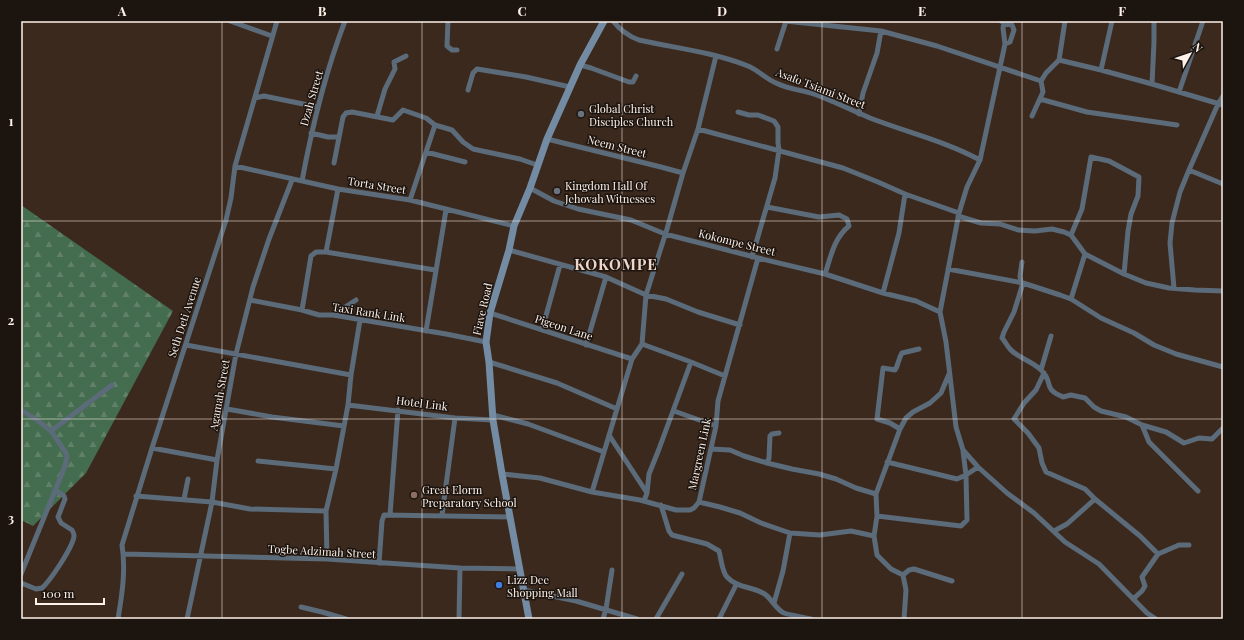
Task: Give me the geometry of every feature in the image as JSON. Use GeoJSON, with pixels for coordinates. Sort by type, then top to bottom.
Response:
{"type":"FeatureCollection","features":[{"type":"Feature","properties":{"kind":"street"},"geometry":{"type":"LineString","coordinates":[[230,21],[272,36]]}},
{"type":"Feature","properties":{"kind":"street","name":"Seth Deti Avenue"},"geometry":{"type":"LineString","coordinates":[[118,619],[123,586],[124,554],[122,545],[136,496],[226,220],[231,198],[235,166],[277,21]]}},
{"type":"Feature","properties":{"kind":"street","name":"Dzah Street"},"geometry":{"type":"LineString","coordinates":[[302,181],[311,133],[345,21]]}},
{"type":"Feature","properties":{"kind":"street"},"geometry":{"type":"LineString","coordinates":[[448,21],[447,46],[452,50],[457,50]]}},
{"type":"Feature","properties":{"kind":"street","name":"Fiave Road"},"geometry":{"type":"LineString","coordinates":[[529,619],[493,417],[486,342],[490,313],[509,250],[514,226],[530,188],[547,139],[580,65],[604,21]]}},
{"type":"Feature","properties":{"kind":"street","name":"Asafo Tsiami Street"},"geometry":{"type":"LineString","coordinates":[[613,21],[630,37],[638,40],[716,56],[748,66],[774,82],[825,98],[859,114],[970,154],[980,160]]}},
{"type":"Feature","properties":{"kind":"street"},"geometry":{"type":"LineString","coordinates":[[777,49],[785,21],[881,31],[937,46],[1041,81]]}},
{"type":"Feature","properties":{"kind":"street"},"geometry":{"type":"LineString","coordinates":[[1032,116],[1043,92],[1041,81],[1046,73],[1059,60],[1065,21]]}},
{"type":"Feature","properties":{"kind":"street"},"geometry":{"type":"LineString","coordinates":[[1101,70],[1112,21]]}},
{"type":"Feature","properties":{"kind":"street"},"geometry":{"type":"LineString","coordinates":[[1152,84],[1154,21]]}},
{"type":"Feature","properties":{"kind":"street"},"geometry":{"type":"LineString","coordinates":[[1179,92],[1203,21]]}},
{"type":"Feature","properties":{"kind":"street"},"geometry":{"type":"LineString","coordinates":[[877,516],[961,526],[967,520],[966,475],[963,450],[956,427],[950,373],[940,312],[959,214],[967,187],[980,160],[999,66],[1005,44],[1003,28],[1006,22],[1012,25],[1014,30],[1010,42],[1005,44]]}},
{"type":"Feature","properties":{"kind":"street"},"geometry":{"type":"LineString","coordinates":[[859,114],[862,94],[877,53],[881,31]]}},
{"type":"Feature","properties":{"kind":"street"},"geometry":{"type":"LineString","coordinates":[[377,116],[385,90],[395,69],[394,62],[406,56]]}},
{"type":"Feature","properties":{"kind":"street"},"geometry":{"type":"LineString","coordinates":[[592,492],[632,359],[642,344],[646,295],[698,129],[716,56]]}},
{"type":"Feature","properties":{"kind":"street"},"geometry":{"type":"LineString","coordinates":[[1059,60],[1101,70],[1221,104]]}},
{"type":"Feature","properties":{"kind":"street"},"geometry":{"type":"LineString","coordinates":[[580,65],[629,82],[633,82],[636,76]]}},
{"type":"Feature","properties":{"kind":"street"},"geometry":{"type":"LineString","coordinates":[[468,90],[473,73],[477,69],[526,77],[570,87]]}},
{"type":"Feature","properties":{"kind":"street"},"geometry":{"type":"LineString","coordinates":[[255,98],[264,96],[318,107]]}},
{"type":"Feature","properties":{"kind":"street"},"geometry":{"type":"LineString","coordinates":[[1174,288],[1170,243],[1172,224],[1188,170],[1221,104],[1223,96]]}},
{"type":"Feature","properties":{"kind":"street"},"geometry":{"type":"LineString","coordinates":[[1040,99],[1087,112],[1177,125]]}},
{"type":"Feature","properties":{"kind":"street"},"geometry":{"type":"LineString","coordinates":[[334,163],[338,137],[343,117],[346,113],[352,112],[393,120],[403,110],[426,118],[435,125],[452,130],[463,142],[473,149],[520,159],[537,165]]}},
{"type":"Feature","properties":{"kind":"street"},"geometry":{"type":"LineString","coordinates":[[738,112],[749,115],[758,115],[774,121],[778,127],[779,150],[775,178],[752,257]]}},
{"type":"Feature","properties":{"kind":"street"},"geometry":{"type":"LineString","coordinates":[[410,200],[435,125]]}},
{"type":"Feature","properties":{"kind":"street"},"geometry":{"type":"LineString","coordinates":[[698,129],[843,168],[981,223],[1000,224],[1018,230],[1035,232],[1052,229],[1064,232],[1072,235],[1085,254],[1124,274],[1146,283],[1174,288],[1223,291]]}},
{"type":"Feature","properties":{"kind":"street"},"geometry":{"type":"LineString","coordinates":[[311,133],[328,137],[338,137]]}},
{"type":"Feature","properties":{"kind":"street","name":"Neem Street"},"geometry":{"type":"LineString","coordinates":[[547,139],[661,167],[683,174]]}},
{"type":"Feature","properties":{"kind":"street"},"geometry":{"type":"LineString","coordinates":[[426,152],[465,162]]}},
{"type":"Feature","properties":{"kind":"street"},"geometry":{"type":"LineString","coordinates":[[1072,235],[1082,209],[1091,157],[1109,161],[1139,177],[1138,196],[1131,214],[1128,231],[1124,274]]}},
{"type":"Feature","properties":{"kind":"street","name":"Torta Street"},"geometry":{"type":"LineString","coordinates":[[235,166],[292,180],[338,189],[410,200],[514,226]]}},
{"type":"Feature","properties":{"kind":"street"},"geometry":{"type":"LineString","coordinates":[[1188,170],[1223,184]]}},
{"type":"Feature","properties":{"kind":"street","name":"Agamah Street"},"geometry":{"type":"LineString","coordinates":[[186,619],[212,502],[217,460],[236,354],[250,300],[269,239],[292,180]]}},
{"type":"Feature","properties":{"kind":"street","name":"Kokompe Street"},"geometry":{"type":"LineString","coordinates":[[530,188],[578,210],[631,220],[665,234],[752,257],[825,274],[916,301],[940,312]]}},
{"type":"Feature","properties":{"kind":"street"},"geometry":{"type":"LineString","coordinates":[[326,252],[338,189]]}},
{"type":"Feature","properties":{"kind":"street"},"geometry":{"type":"LineString","coordinates":[[883,292],[900,233],[905,194]]}},
{"type":"Feature","properties":{"kind":"street"},"geometry":{"type":"LineString","coordinates":[[767,207],[814,216],[839,215],[847,219],[849,226],[841,232],[836,241],[825,274]]}},
{"type":"Feature","properties":{"kind":"street"},"geometry":{"type":"LineString","coordinates":[[426,331],[446,210]]}},
{"type":"Feature","properties":{"kind":"street"},"geometry":{"type":"LineString","coordinates":[[509,250],[606,278],[646,295],[666,298],[698,312],[740,325]]}},
{"type":"Feature","properties":{"kind":"street"},"geometry":{"type":"LineString","coordinates":[[302,310],[311,256],[316,252],[326,252],[435,270]]}},
{"type":"Feature","properties":{"kind":"street"},"geometry":{"type":"LineString","coordinates":[[1072,299],[1085,254]]}},
{"type":"Feature","properties":{"kind":"street","name":"Margreen Link"},"geometry":{"type":"LineString","coordinates":[[502,474],[540,478],[592,492],[644,501],[676,510],[685,511],[694,508],[699,502],[716,426],[718,401],[758,258]]}},
{"type":"Feature","properties":{"kind":"street"},"geometry":{"type":"LineString","coordinates":[[1022,262],[1020,276],[1022,283],[1014,312],[1002,338],[1010,349],[1030,361],[1048,377],[1049,388],[1053,393],[1063,397],[1071,395],[1085,398],[1094,407],[1102,411],[1126,417],[1142,425],[1166,432],[1184,443],[1199,438],[1212,439],[1223,428]]}},
{"type":"Feature","properties":{"kind":"street"},"geometry":{"type":"LineString","coordinates":[[542,330],[560,265]]}},
{"type":"Feature","properties":{"kind":"street"},"geometry":{"type":"LineString","coordinates":[[948,269],[1022,283],[1072,299],[1101,318],[1134,333],[1154,345],[1176,354],[1223,367]]}},
{"type":"Feature","properties":{"kind":"street"},"geometry":{"type":"LineString","coordinates":[[586,344],[606,278]]}},
{"type":"Feature","properties":{"kind":"street","name":"Taxi Rank Link"},"geometry":{"type":"LineString","coordinates":[[250,300],[302,310],[318,315],[334,315],[486,342]]}},
{"type":"Feature","properties":{"kind":"street"},"geometry":{"type":"LineString","coordinates":[[334,315],[356,300]]}},
{"type":"Feature","properties":{"kind":"street","name":"Pigeon Lane"},"geometry":{"type":"LineString","coordinates":[[490,313],[632,359]]}},
{"type":"Feature","properties":{"kind":"street"},"geometry":{"type":"LineString","coordinates":[[327,559],[326,511],[336,469],[348,405],[351,375],[360,320]]}},
{"type":"Feature","properties":{"kind":"street"},"geometry":{"type":"LineString","coordinates":[[1051,336],[1036,390],[1024,403],[1014,419],[1028,432],[1039,448],[1042,463],[1046,472],[1085,489],[1097,501],[1140,536],[1158,554]]}},
{"type":"Feature","properties":{"kind":"street"},"geometry":{"type":"LineString","coordinates":[[642,344],[725,376]]}},
{"type":"Feature","properties":{"kind":"street"},"geometry":{"type":"LineString","coordinates":[[186,345],[351,375]]}},
{"type":"Feature","properties":{"kind":"street"},"geometry":{"type":"LineString","coordinates":[[900,429],[890,423],[877,419],[883,368],[895,370],[897,367],[898,358],[902,353],[919,349]]}},
{"type":"Feature","properties":{"kind":"street"},"geometry":{"type":"LineString","coordinates":[[489,362],[558,383],[617,409]]}},
{"type":"Feature","properties":{"kind":"street"},"geometry":{"type":"LineString","coordinates":[[644,501],[647,493],[649,474],[674,411],[691,362]]}},
{"type":"Feature","properties":{"kind":"street"},"geometry":{"type":"LineString","coordinates":[[904,619],[906,590],[903,575],[891,568],[877,554],[874,536],[877,516],[876,494],[900,429],[906,418],[913,412],[930,403],[941,392],[950,373]]}},
{"type":"Feature","properties":{"kind":"street"},"geometry":{"type":"LineString","coordinates":[[51,431],[112,385]]}},
{"type":"Feature","properties":{"kind":"street","name":"Hotel Link"},"geometry":{"type":"LineString","coordinates":[[348,405],[454,418],[493,417],[528,424],[604,452]]}},
{"type":"Feature","properties":{"kind":"street"},"geometry":{"type":"LineString","coordinates":[[227,409],[272,417],[344,426]]}},
{"type":"Feature","properties":{"kind":"street"},"geometry":{"type":"LineString","coordinates":[[21,410],[51,431],[68,456],[21,574]]}},
{"type":"Feature","properties":{"kind":"street"},"geometry":{"type":"LineString","coordinates":[[390,515],[398,410]]}},
{"type":"Feature","properties":{"kind":"street"},"geometry":{"type":"LineString","coordinates":[[674,411],[716,426]]}},
{"type":"Feature","properties":{"kind":"street"},"geometry":{"type":"LineString","coordinates":[[442,515],[454,418]]}},
{"type":"Feature","properties":{"kind":"street"},"geometry":{"type":"LineString","coordinates":[[1142,425],[1149,442],[1198,491]]}},
{"type":"Feature","properties":{"kind":"street"},"geometry":{"type":"LineString","coordinates":[[767,463],[770,458],[770,436],[772,434],[779,433]]}},
{"type":"Feature","properties":{"kind":"street"},"geometry":{"type":"LineString","coordinates":[[609,435],[647,493]]}},
{"type":"Feature","properties":{"kind":"street"},"geometry":{"type":"LineString","coordinates":[[152,448],[217,460]]}},
{"type":"Feature","properties":{"kind":"street"},"geometry":{"type":"LineString","coordinates":[[711,449],[730,450],[767,463],[819,474],[876,494]]}},
{"type":"Feature","properties":{"kind":"street"},"geometry":{"type":"LineString","coordinates":[[963,450],[978,467],[1065,542],[1099,564],[1147,613],[1156,619]]}},
{"type":"Feature","properties":{"kind":"street"},"geometry":{"type":"LineString","coordinates":[[258,461],[336,469]]}},
{"type":"Feature","properties":{"kind":"street"},"geometry":{"type":"LineString","coordinates":[[887,462],[957,479],[978,467]]}},
{"type":"Feature","properties":{"kind":"street"},"geometry":{"type":"LineString","coordinates":[[184,499],[188,480]]}},
{"type":"Feature","properties":{"kind":"street"},"geometry":{"type":"LineString","coordinates":[[21,583],[36,589],[42,588],[53,575],[72,542],[74,536],[72,530],[61,523],[58,517],[65,499],[64,496],[55,490]]}},
{"type":"Feature","properties":{"kind":"street"},"geometry":{"type":"LineString","coordinates":[[136,496],[212,502],[250,509],[326,511]]}},
{"type":"Feature","properties":{"kind":"street"},"geometry":{"type":"LineString","coordinates":[[1054,531],[1067,524],[1095,499],[1097,501]]}},
{"type":"Feature","properties":{"kind":"street"},"geometry":{"type":"LineString","coordinates":[[699,502],[740,513],[760,524],[790,533],[820,535],[851,531],[874,536]]}},
{"type":"Feature","properties":{"kind":"street"},"geometry":{"type":"LineString","coordinates":[[661,505],[668,531],[672,535],[706,544],[719,551],[724,565],[723,572],[736,585],[765,594],[787,616],[811,619]]}},
{"type":"Feature","properties":{"kind":"street"},"geometry":{"type":"LineString","coordinates":[[379,564],[382,518],[384,515],[510,517]]}},
{"type":"Feature","properties":{"kind":"street"},"geometry":{"type":"LineString","coordinates":[[774,603],[783,571],[790,533]]}},
{"type":"Feature","properties":{"kind":"street"},"geometry":{"type":"LineString","coordinates":[[1133,599],[1145,586],[1142,577],[1158,554],[1179,545],[1189,545]]}},
{"type":"Feature","properties":{"kind":"street","name":"Togbe Adzimah Street"},"geometry":{"type":"LineString","coordinates":[[124,554],[327,559],[379,564],[520,569]]}},
{"type":"Feature","properties":{"kind":"street"},"geometry":{"type":"LineString","coordinates":[[459,619],[460,568]]}},
{"type":"Feature","properties":{"kind":"street"},"geometry":{"type":"LineString","coordinates":[[903,575],[909,570],[914,569],[952,581]]}},
{"type":"Feature","properties":{"kind":"street"},"geometry":{"type":"LineString","coordinates":[[603,619],[606,610],[612,570]]}},
{"type":"Feature","properties":{"kind":"street"},"geometry":{"type":"LineString","coordinates":[[656,619],[682,574]]}},
{"type":"Feature","properties":{"kind":"street"},"geometry":{"type":"LineString","coordinates":[[719,619],[736,585]]}},
{"type":"Feature","properties":{"kind":"street"},"geometry":{"type":"LineString","coordinates":[[524,590],[576,601],[637,619]]}},
{"type":"Feature","properties":{"kind":"street"},"geometry":{"type":"LineString","coordinates":[[301,608],[346,619]]}},
{"type":"Feature","properties":{"kind":"green space"},"geometry":{"type":"Polygon","coordinates":[[[21,205],[173,311],[86,473],[33,526],[21,520],[21,205]]]}},
{"type":"Feature","properties":{"kind":"place","name":"Global Christ Disciples Church"},"geometry":{"type":"Point","coordinates":[581,114]}},
{"type":"Feature","properties":{"kind":"place","name":"Kingdom Hall Of Jehovah Witnesses"},"geometry":{"type":"Point","coordinates":[557,191]}},
{"type":"Feature","properties":{"kind":"place","name":"Great Elorm Preparatory School"},"geometry":{"type":"Point","coordinates":[414,495]}},
{"type":"Feature","properties":{"kind":"place","name":"Lizz Dee Shopping Mall"},"geometry":{"type":"Point","coordinates":[499,585]}},
{"type":"Feature","properties":{"kind":"district","name":"KOKOMPE"},"geometry":{"type":"Point","coordinates":[616,264]}}]}
